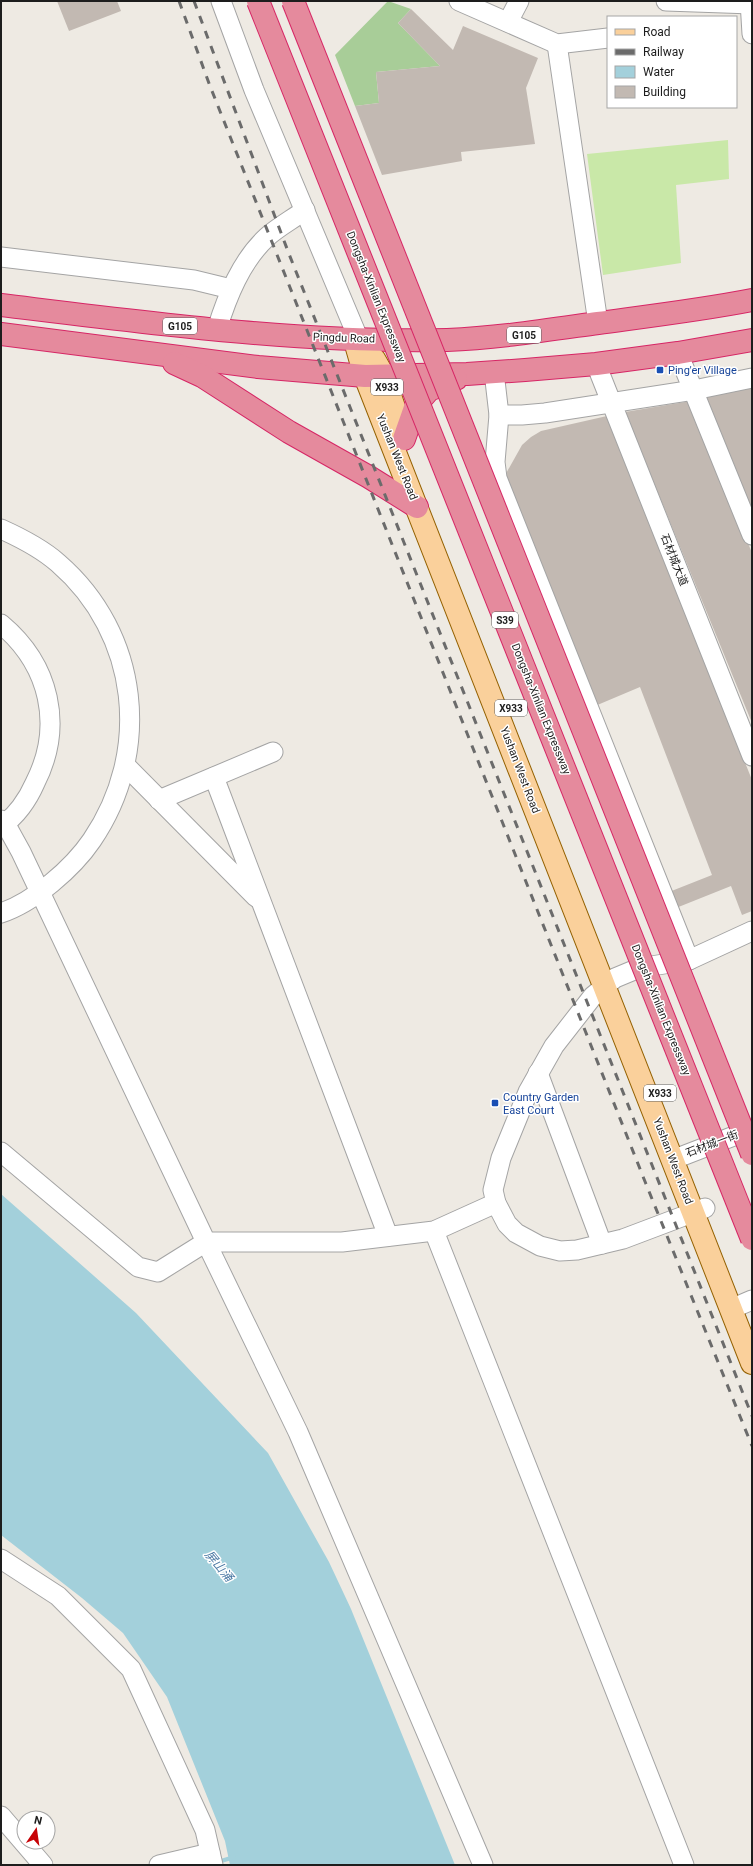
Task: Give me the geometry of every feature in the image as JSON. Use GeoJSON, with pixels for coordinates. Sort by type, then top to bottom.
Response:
{"type":"FeatureCollection","features":[{"type":"Feature","properties":{"kind":"highway","name":"Dongsha-Xinlian Expressway"},"geometry":{"type":"LineString","coordinates":[[258,1],[752,1238]]}},
{"type":"Feature","properties":{"kind":"highway"},"geometry":{"type":"LineString","coordinates":[[293,1],[752,1154]]}},
{"type":"Feature","properties":{"kind":"highway","name":"Pingdu Road"},"geometry":{"type":"LineString","coordinates":[[1,304],[137,322],[217,329],[359,340],[448,340],[517,336],[598,323],[687,312],[752,300]]}},
{"type":"Feature","properties":{"kind":"highway"},"geometry":{"type":"LineString","coordinates":[[1,334],[258,367],[374,376],[466,374],[596,364],[678,353],[752,340]]}},
{"type":"Feature","properties":{"kind":"highway"},"geometry":{"type":"LineString","coordinates":[[155,354],[202,376],[289,432],[417,507]]}},
{"type":"Feature","properties":{"kind":"highway"},"geometry":{"type":"LineString","coordinates":[[404,439],[416,405],[429,390],[466,374]]}},
{"type":"Feature","properties":{"kind":"main road","name":"Yushan West Road"},"geometry":{"type":"LineString","coordinates":[[359,340],[358,348],[374,376],[404,439],[610,982],[699,1210],[752,1327]]}},
{"type":"Feature","properties":{"kind":"main road","name":"Yushan West Road"},"geometry":{"type":"LineString","coordinates":[[374,376],[417,507],[610,982]]}},
{"type":"Feature","properties":{"kind":"main road","name":"Yushan West Road"},"geometry":{"type":"LineString","coordinates":[[742,1304],[752,1363]]}},
{"type":"Feature","properties":{"kind":"street"},"geometry":{"type":"LineString","coordinates":[[221,1],[254,90],[359,340]]}},
{"type":"Feature","properties":{"kind":"street"},"geometry":{"type":"LineString","coordinates":[[508,22],[519,1]]}},
{"type":"Feature","properties":{"kind":"street"},"geometry":{"type":"LineString","coordinates":[[666,1],[749,15]]}},
{"type":"Feature","properties":{"kind":"street"},"geometry":{"type":"LineString","coordinates":[[470,3],[557,44],[607,38]]}},
{"type":"Feature","properties":{"kind":"street"},"geometry":{"type":"LineString","coordinates":[[557,44],[598,323]]}},
{"type":"Feature","properties":{"kind":"street"},"geometry":{"type":"LineString","coordinates":[[217,329],[231,288],[251,255],[267,237],[305,210]]}},
{"type":"Feature","properties":{"kind":"street"},"geometry":{"type":"LineString","coordinates":[[1,257],[194,280],[231,288]]}},
{"type":"Feature","properties":{"kind":"street"},"geometry":{"type":"LineString","coordinates":[[678,353],[752,535]]}},
{"type":"Feature","properties":{"kind":"street","name":"石材城大道"},"geometry":{"type":"LineString","coordinates":[[596,364],[748,736],[752,756]]}},
{"type":"Feature","properties":{"kind":"street"},"geometry":{"type":"LineString","coordinates":[[494,372],[499,415],[495,462],[497,478],[689,960]]}},
{"type":"Feature","properties":{"kind":"street"},"geometry":{"type":"LineString","coordinates":[[499,415],[522,415],[611,403],[694,390],[752,378]]}},
{"type":"Feature","properties":{"kind":"street"},"geometry":{"type":"LineString","coordinates":[[1,529],[27,541],[58,563],[84,590],[105,621],[120,656],[128,692],[130,729],[126,766],[116,796],[103,824],[85,850],[64,873],[40,892],[1,912]]}},
{"type":"Feature","properties":{"kind":"street"},"geometry":{"type":"LineString","coordinates":[[1,624],[17,637],[36,666],[48,698],[50,733],[44,767],[28,798],[2,823],[40,892],[298,1432],[483,1865]]}},
{"type":"Feature","properties":{"kind":"street"},"geometry":{"type":"LineString","coordinates":[[158,800],[273,752]]}},
{"type":"Feature","properties":{"kind":"street"},"geometry":{"type":"LineString","coordinates":[[126,766],[158,800],[262,902]]}},
{"type":"Feature","properties":{"kind":"street"},"geometry":{"type":"LineString","coordinates":[[214,777],[388,1236]]}},
{"type":"Feature","properties":{"kind":"street"},"geometry":{"type":"LineString","coordinates":[[699,1210],[623,1239],[576,1250],[560,1250],[540,1246],[516,1233],[507,1224],[496,1203],[493,1190],[497,1168],[509,1135],[538,1074],[554,1046],[593,996],[610,982],[639,968],[689,960],[752,931]]}},
{"type":"Feature","properties":{"kind":"street"},"geometry":{"type":"LineString","coordinates":[[538,1074],[602,1244]]}},
{"type":"Feature","properties":{"kind":"street","name":"石材城一街"},"geometry":{"type":"LineString","coordinates":[[678,1157],[752,1129]]}},
{"type":"Feature","properties":{"kind":"street"},"geometry":{"type":"LineString","coordinates":[[1,1152],[138,1267],[158,1272],[206,1242],[342,1242],[434,1231],[496,1203]]}},
{"type":"Feature","properties":{"kind":"street"},"geometry":{"type":"LineString","coordinates":[[434,1231],[684,1865]]}},
{"type":"Feature","properties":{"kind":"street"},"geometry":{"type":"LineString","coordinates":[[1,1560],[58,1596],[131,1668],[205,1830],[212,1859],[159,1865]]}},
{"type":"Feature","properties":{"kind":"street"},"geometry":{"type":"LineString","coordinates":[[1,1816],[43,1865]]}},
{"type":"Feature","properties":{"kind":"green space"},"geometry":{"type":"Polygon","coordinates":[[[388,1],[411,9],[398,23],[440,66],[376,72],[379,103],[355,106],[335,55],[388,1]]]}},
{"type":"Feature","properties":{"kind":"green space"},"geometry":{"type":"Polygon","coordinates":[[[728,140],[729,179],[676,185],[681,263],[603,275],[587,154],[728,140]]]}},
{"type":"Feature","properties":{"kind":"water","name":"屏山涌"},"geometry":{"type":"Polygon","coordinates":[[[1,1194],[136,1313],[268,1453],[329,1562],[351,1609],[455,1865],[230,1865],[225,1841],[167,1697],[123,1633],[82,1598],[1,1535],[1,1194]]]}},
{"type":"Feature","properties":{"kind":"building"},"geometry":{"type":"Polygon","coordinates":[[[57,1],[117,1],[121,11],[69,31],[57,1]]]}},
{"type":"Feature","properties":{"kind":"building"},"geometry":{"type":"Polygon","coordinates":[[[411,9],[453,50],[463,26],[538,58],[526,88],[535,144],[461,152],[462,161],[382,175],[355,106],[379,103],[376,72],[440,66],[398,23],[411,9]]]}},
{"type":"Feature","properties":{"kind":"building"},"geometry":{"type":"Polygon","coordinates":[[[752,387],[752,519],[703,398],[752,387]]]}},
{"type":"Feature","properties":{"kind":"building"},"geometry":{"type":"Polygon","coordinates":[[[691,401],[752,553],[752,723],[625,412],[691,401]]]}},
{"type":"Feature","properties":{"kind":"building"},"geometry":{"type":"Polygon","coordinates":[[[607,416],[752,780],[752,911],[742,915],[731,886],[676,908],[669,892],[712,875],[640,687],[595,706],[504,477],[522,445],[541,431],[607,416]]]}},
{"type":"Feature","properties":{"kind":"waterway"},"geometry":{"type":"LineString","coordinates":[[218,1862],[234,1857]]}},
{"type":"Feature","properties":{"kind":"railway"},"geometry":{"type":"LineString","coordinates":[[179,1],[210,86],[646,1184],[752,1446]]}},
{"type":"Feature","properties":{"kind":"railway"},"geometry":{"type":"LineString","coordinates":[[194,1],[289,254],[752,1416]]}},
{"type":"Feature","properties":{"kind":"place","name":"Ping'er Village"},"geometry":{"type":"Point","coordinates":[660,370]}},
{"type":"Feature","properties":{"kind":"place","name":"Country Garden East Court"},"geometry":{"type":"Point","coordinates":[495,1103]}}]}
